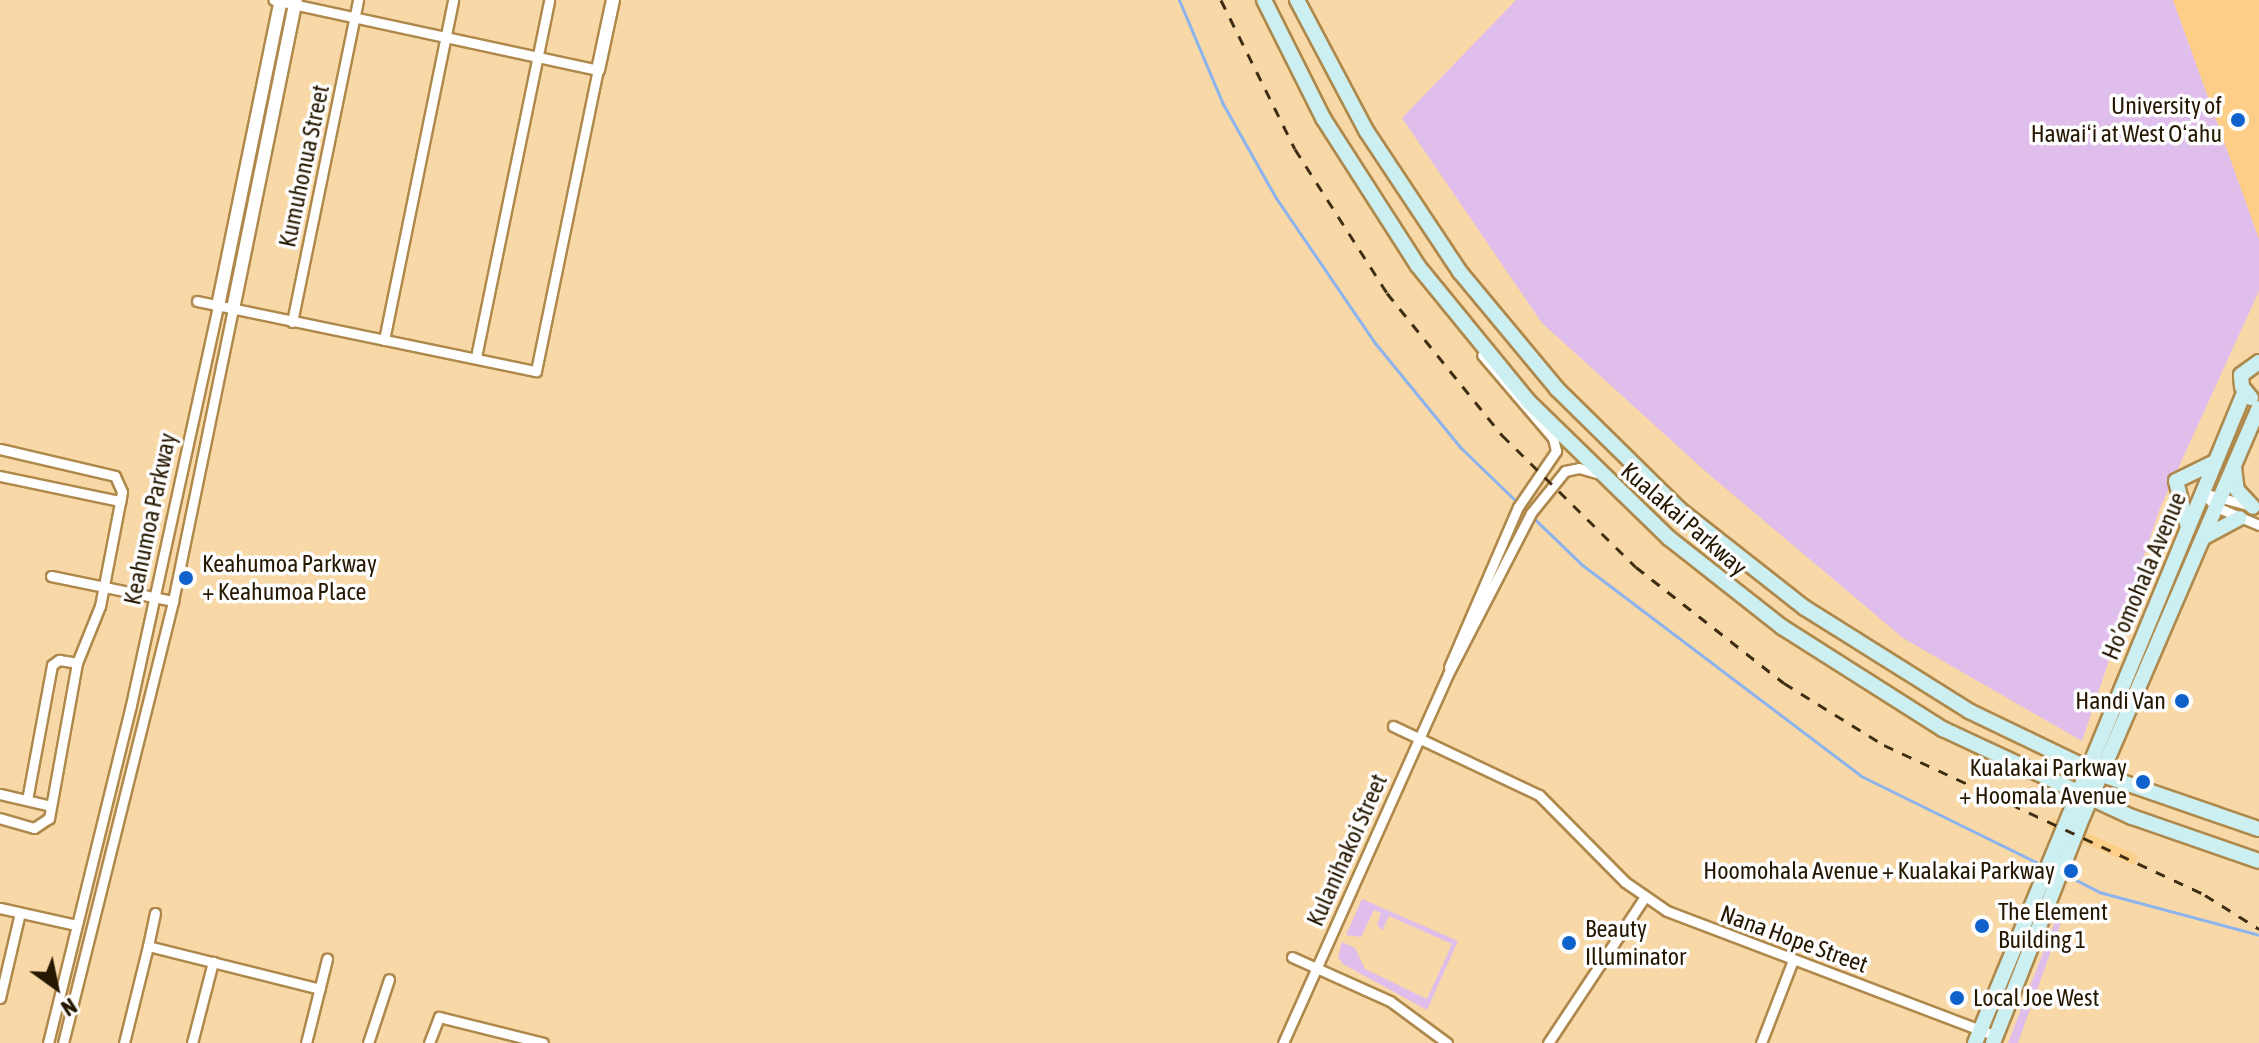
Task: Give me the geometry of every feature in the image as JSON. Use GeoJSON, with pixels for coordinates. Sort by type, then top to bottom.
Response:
{"type":"FeatureCollection","features":[{"type":"Feature","properties":{"kind":"main road","name":"Kualakai Parkway"},"geometry":{"type":"LineString","coordinates":[[1264,0],[1360,180],[1458,318],[1605,480],[1733,592],[1867,685],[1970,743],[2091,799],[2259,861]]}},
{"type":"Feature","properties":{"kind":"main road","name":"Kualakai Parkway"},"geometry":{"type":"LineString","coordinates":[[1297,0],[1367,132],[1446,253],[1534,363],[1624,458],[1735,556],[1854,642],[1977,716],[2102,775],[2259,829]]}},
{"type":"Feature","properties":{"kind":"main road","name":"Ho’omohala Avenue"},"geometry":{"type":"LineString","coordinates":[[1978,1037],[2244,393],[2241,375],[2259,362]]}},
{"type":"Feature","properties":{"kind":"main road"},"geometry":{"type":"LineString","coordinates":[[2244,393],[2259,400]]}},
{"type":"Feature","properties":{"kind":"main road","name":"Ho’omohala Avenue"},"geometry":{"type":"LineString","coordinates":[[1994,1040],[2091,799],[2259,408]]}},
{"type":"Feature","properties":{"kind":"main road"},"geometry":{"type":"LineString","coordinates":[[2176,481],[2217,460]]}},
{"type":"Feature","properties":{"kind":"main road"},"geometry":{"type":"LineString","coordinates":[[2234,464],[2237,490],[2256,508]]}},
{"type":"Feature","properties":{"kind":"main road"},"geometry":{"type":"LineString","coordinates":[[2176,481],[2203,493]]}},
{"type":"Feature","properties":{"kind":"main road"},"geometry":{"type":"LineString","coordinates":[[2176,481],[2187,531]]}},
{"type":"Feature","properties":{"kind":"main road"},"geometry":{"type":"LineString","coordinates":[[2201,543],[2218,526],[2240,518]]}},
{"type":"Feature","properties":{"kind":"street","name":"Kumuhonua Street"},"geometry":{"type":"LineString","coordinates":[[292,322],[358,0]]}},
{"type":"Feature","properties":{"kind":"street"},"geometry":{"type":"LineString","coordinates":[[384,340],[453,0]]}},
{"type":"Feature","properties":{"kind":"street"},"geometry":{"type":"LineString","coordinates":[[476,357],[549,0]]}},
{"type":"Feature","properties":{"kind":"street"},"geometry":{"type":"LineString","coordinates":[[197,301],[536,371],[613,0]]}},
{"type":"Feature","properties":{"kind":"street"},"geometry":{"type":"LineString","coordinates":[[278,1],[295,2],[354,19],[598,70]]}},
{"type":"Feature","properties":{"kind":"street","name":"Keahumoa Parkway"},"geometry":{"type":"LineString","coordinates":[[48,1043],[156,598],[278,1]]}},
{"type":"Feature","properties":{"kind":"street","name":"Keahumoa Parkway"},"geometry":{"type":"LineString","coordinates":[[63,1043],[173,601],[295,2]]}},
{"type":"Feature","properties":{"kind":"street","name":"Kulanihakoi Street"},"geometry":{"type":"LineString","coordinates":[[1283,1043],[1448,674],[1504,537],[1521,501],[1555,457],[1553,438],[1495,373],[1458,318]]}},
{"type":"Feature","properties":{"kind":"street"},"geometry":{"type":"LineString","coordinates":[[0,449],[115,476],[121,482],[104,588],[77,663],[47,822],[40,828],[0,818]]}},
{"type":"Feature","properties":{"kind":"street","name":"Kulanihakoi Street"},"geometry":{"type":"LineString","coordinates":[[1448,674],[1531,513],[1556,479],[1579,468],[1605,480]]}},
{"type":"Feature","properties":{"kind":"street"},"geometry":{"type":"LineString","coordinates":[[0,476],[120,501]]}},
{"type":"Feature","properties":{"kind":"street"},"geometry":{"type":"LineString","coordinates":[[2203,493],[2240,518],[2259,525]]}},
{"type":"Feature","properties":{"kind":"street"},"geometry":{"type":"LineString","coordinates":[[2219,501],[2256,508]]}},
{"type":"Feature","properties":{"kind":"street"},"geometry":{"type":"LineString","coordinates":[[51,576],[173,601]]}},
{"type":"Feature","properties":{"kind":"street"},"geometry":{"type":"LineString","coordinates":[[27,800],[52,665],[59,660],[77,663]]}},
{"type":"Feature","properties":{"kind":"street","name":"Nana Hope Street"},"geometry":{"type":"LineString","coordinates":[[1393,726],[1539,795],[1644,898],[1678,916],[1978,1037],[1994,1040]]}},
{"type":"Feature","properties":{"kind":"street"},"geometry":{"type":"LineString","coordinates":[[0,794],[51,806]]}},
{"type":"Feature","properties":{"kind":"street"},"geometry":{"type":"LineString","coordinates":[[1548,1043],[1644,898]]}},
{"type":"Feature","properties":{"kind":"street"},"geometry":{"type":"LineString","coordinates":[[0,908],[76,925]]}},
{"type":"Feature","properties":{"kind":"street"},"geometry":{"type":"LineString","coordinates":[[0,998],[20,913]]}},
{"type":"Feature","properties":{"kind":"street"},"geometry":{"type":"LineString","coordinates":[[124,1043],[155,913]]}},
{"type":"Feature","properties":{"kind":"street"},"geometry":{"type":"LineString","coordinates":[[148,946],[320,989]]}},
{"type":"Feature","properties":{"kind":"street"},"geometry":{"type":"LineString","coordinates":[[1292,957],[1390,1001],[1447,1043]]}},
{"type":"Feature","properties":{"kind":"street"},"geometry":{"type":"LineString","coordinates":[[306,1043],[327,959]]}},
{"type":"Feature","properties":{"kind":"street"},"geometry":{"type":"LineString","coordinates":[[1761,1043],[1793,960]]}},
{"type":"Feature","properties":{"kind":"street"},"geometry":{"type":"LineString","coordinates":[[192,1043],[213,962]]}},
{"type":"Feature","properties":{"kind":"street"},"geometry":{"type":"LineString","coordinates":[[368,1043],[389,979]]}},
{"type":"Feature","properties":{"kind":"street"},"geometry":{"type":"LineString","coordinates":[[429,1043],[439,1017],[514,1040],[543,1043]]}},
{"type":"Feature","properties":{"kind":"shaded area"},"geometry":{"type":"Polygon","coordinates":[[[1516,0],[2173,0],[2259,239],[2259,291],[2160,508],[2082,741],[1903,638],[1705,471],[1542,323],[1402,118],[1516,0]]]}},
{"type":"Feature","properties":{"kind":"shaded area","name":"University of Hawaiʻi at West Oʻahu"},"geometry":{"type":"Polygon","coordinates":[[[2173,0],[2259,0],[2259,239],[2173,0]]]}},
{"type":"Feature","properties":{"kind":"shaded area"},"geometry":{"type":"Polygon","coordinates":[[[2053,818],[2138,856],[2134,865],[2049,827],[2053,818]]]}},
{"type":"Feature","properties":{"kind":"shaded area"},"geometry":{"type":"Polygon","coordinates":[[[1362,899],[1458,941],[1427,1010],[1343,964],[1338,957],[1342,942],[1355,948],[1365,969],[1427,999],[1452,944],[1389,916],[1382,931],[1377,924],[1381,913],[1374,910],[1361,937],[1346,935],[1362,899]]]}},
{"type":"Feature","properties":{"kind":"shaded area"},"geometry":{"type":"Polygon","coordinates":[[[2057,905],[2066,909],[2018,1043],[2008,1043],[2054,924],[2057,905]]]}},
{"type":"Feature","properties":{"kind":"waterway"},"geometry":{"type":"LineString","coordinates":[[1179,0],[1223,104],[1276,198],[1375,343],[1460,447],[1581,564],[1861,776],[2036,862]]}},
{"type":"Feature","properties":{"kind":"waterway"},"geometry":{"type":"LineString","coordinates":[[2072,878],[2099,892],[2259,935]]}},
{"type":"Feature","properties":{"kind":"railway"},"geometry":{"type":"LineString","coordinates":[[1221,0],[1295,149],[1387,293],[1502,435],[1636,567],[1784,683],[1884,745],[2205,895],[2259,929]]}},
{"type":"Feature","properties":{"kind":"place","name":"University of Hawaiʻi at West Oʻahu"},"geometry":{"type":"Point","coordinates":[2238,120]}},
{"type":"Feature","properties":{"kind":"place","name":"Keahumoa Parkway + Keahumoa Place"},"geometry":{"type":"Point","coordinates":[186,578]}},
{"type":"Feature","properties":{"kind":"place","name":"Handi Van"},"geometry":{"type":"Point","coordinates":[2182,701]}},
{"type":"Feature","properties":{"kind":"place","name":"Kualakai Parkway + Hoomala Avenue"},"geometry":{"type":"Point","coordinates":[2143,782]}},
{"type":"Feature","properties":{"kind":"place","name":"Hoomohala Avenue + Kualakai Parkway"},"geometry":{"type":"Point","coordinates":[2071,871]}},
{"type":"Feature","properties":{"kind":"place","name":"The Element Building 1"},"geometry":{"type":"Point","coordinates":[1982,926]}},
{"type":"Feature","properties":{"kind":"place","name":"Beauty Illuminator"},"geometry":{"type":"Point","coordinates":[1569,943]}},
{"type":"Feature","properties":{"kind":"place","name":"Local Joe West"},"geometry":{"type":"Point","coordinates":[1957,998]}}]}
